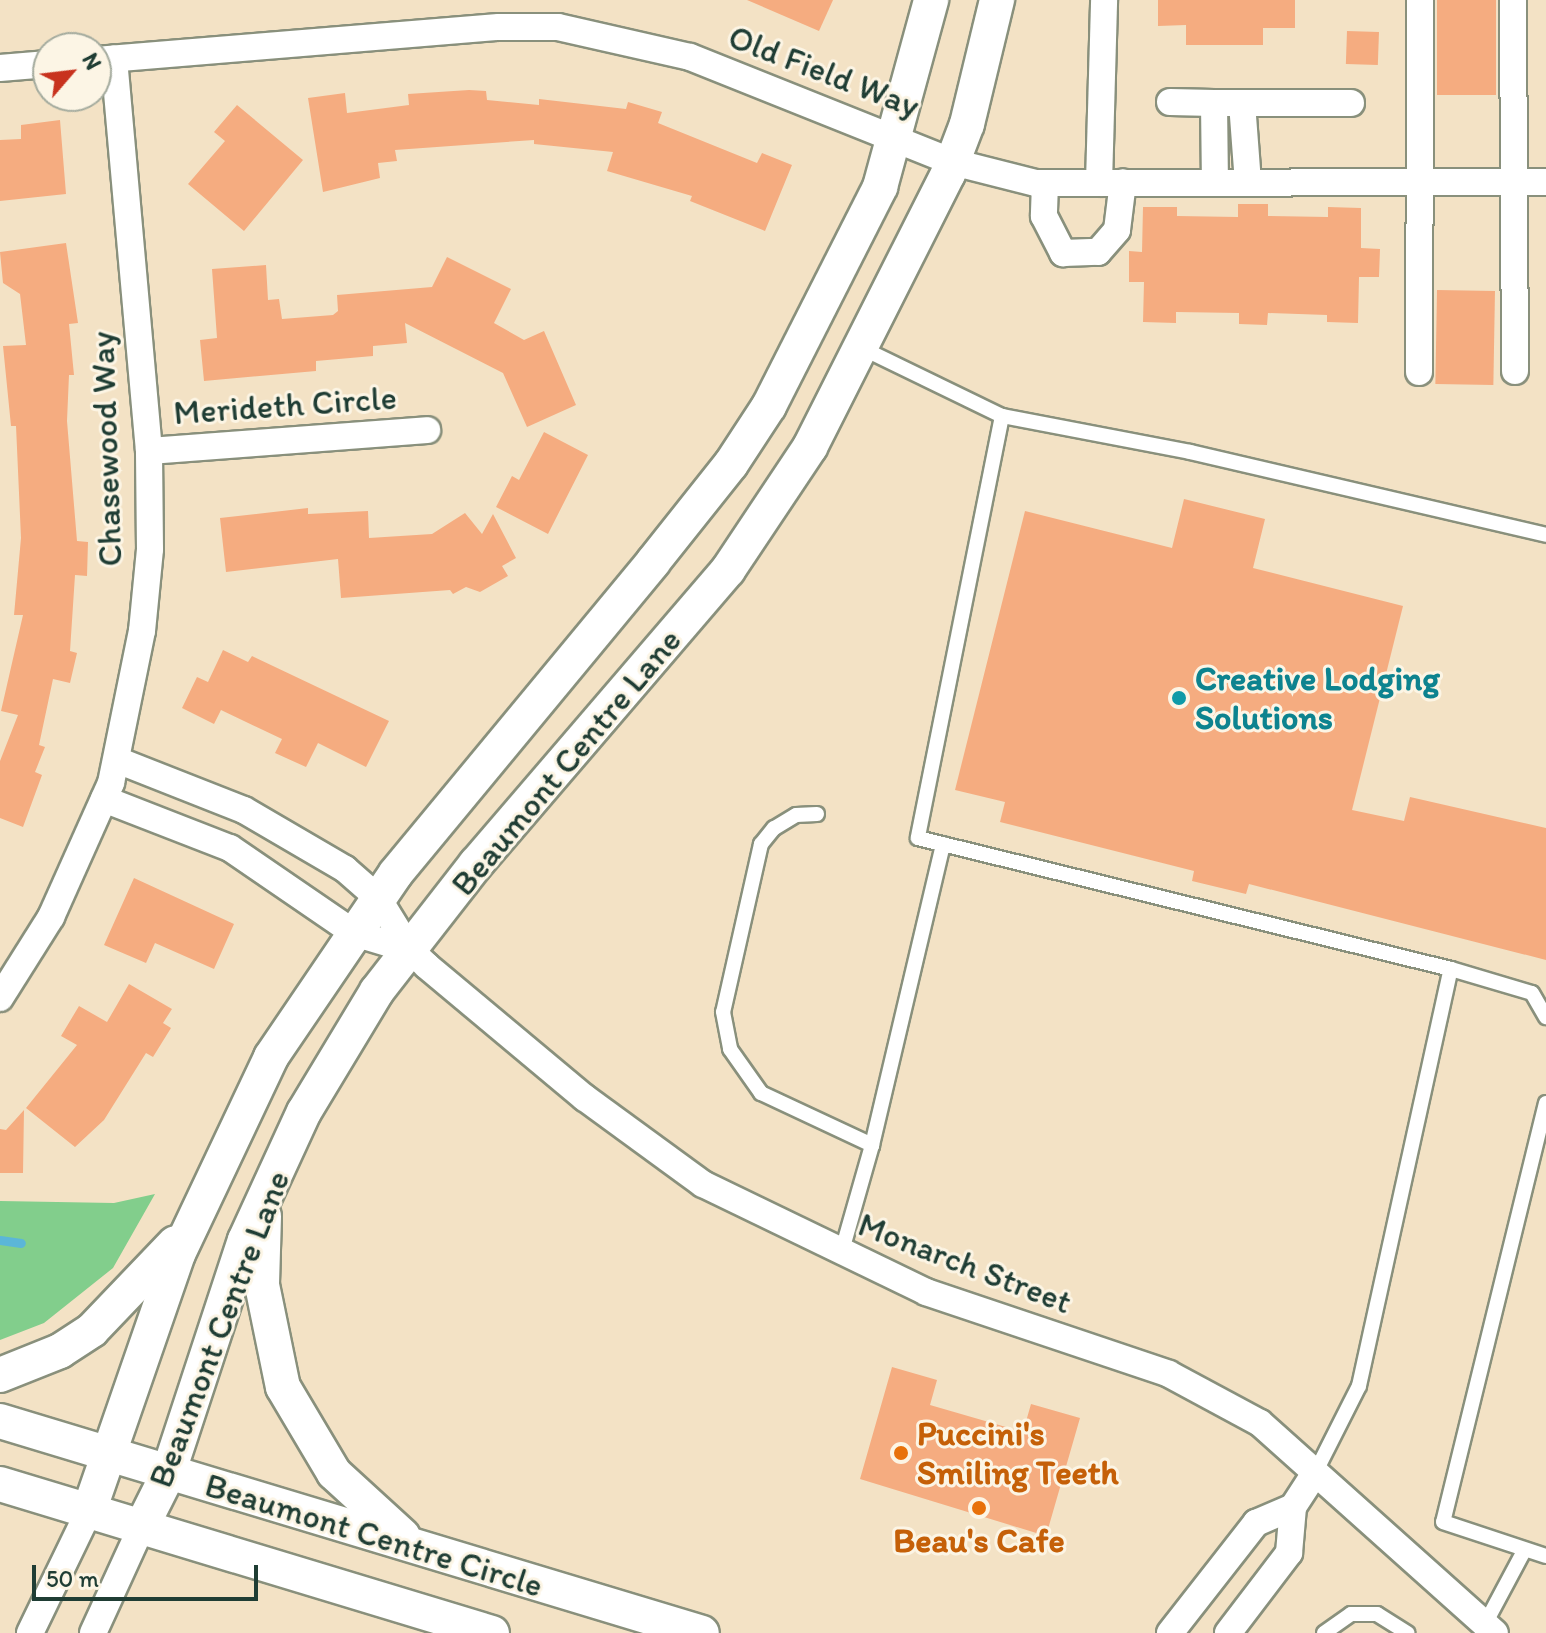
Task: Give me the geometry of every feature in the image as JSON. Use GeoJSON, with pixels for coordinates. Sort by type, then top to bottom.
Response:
{"type":"FeatureCollection","features":[{"type":"Feature","properties":{"kind":"street","name":"Beaumont Centre Lane"},"geometry":{"type":"LineString","coordinates":[[89,1511],[106,1453],[189,1228],[271,1057],[378,898],[731,464],[799,355],[857,241],[896,136],[931,0]]}},
{"type":"Feature","properties":{"kind":"street","name":"Beaumont Centre Lane"},"geometry":{"type":"LineString","coordinates":[[141,1528],[168,1474],[245,1240],[304,1112],[353,1025],[410,950],[476,864],[728,570],[810,447],[953,162],[997,0]]}},
{"type":"Feature","properties":{"kind":"street"},"geometry":{"type":"LineString","coordinates":[[1104,0],[1111,183],[1117,230],[1098,252],[1063,253],[1044,216],[1045,183],[1111,183],[1215,182],[1546,182]]}},
{"type":"Feature","properties":{"kind":"street"},"geometry":{"type":"LineString","coordinates":[[1419,372],[1420,0]]}},
{"type":"Feature","properties":{"kind":"street"},"geometry":{"type":"LineString","coordinates":[[1513,0],[1511,182],[1515,371]]}},
{"type":"Feature","properties":{"kind":"street","name":"Old Field Way"},"geometry":{"type":"LineString","coordinates":[[112,59],[499,27],[558,27],[690,57],[896,136],[953,162],[1045,183]]}},
{"type":"Feature","properties":{"kind":"street"},"geometry":{"type":"LineString","coordinates":[[0,68],[32,65]]}},
{"type":"Feature","properties":{"kind":"street"},"geometry":{"type":"LineString","coordinates":[[1170,102],[1351,103]]}},
{"type":"Feature","properties":{"kind":"street"},"geometry":{"type":"LineString","coordinates":[[1214,103],[1215,182]]}},
{"type":"Feature","properties":{"kind":"street"},"geometry":{"type":"LineString","coordinates":[[1242,103],[1248,182]]}},
{"type":"Feature","properties":{"kind":"street","name":"Chasewood Way"},"geometry":{"type":"LineString","coordinates":[[0,998],[51,917],[104,799],[117,760],[142,631],[150,549],[149,451],[111,112]]}},
{"type":"Feature","properties":{"kind":"street","name":"Merideth Circle"},"geometry":{"type":"LineString","coordinates":[[149,451],[427,430]]}},
{"type":"Feature","properties":{"kind":"street"},"geometry":{"type":"LineString","coordinates":[[117,760],[244,810],[345,869],[378,898],[410,950]]}},
{"type":"Feature","properties":{"kind":"street"},"geometry":{"type":"LineString","coordinates":[[104,799],[230,848],[354,933],[410,950]]}},
{"type":"Feature","properties":{"kind":"street","name":"Monarch Street"},"geometry":{"type":"LineString","coordinates":[[410,950],[585,1098],[703,1184],[841,1254],[926,1292],[1210,1392],[1260,1423],[1314,1475],[1490,1629]]}},
{"type":"Feature","properties":{"kind":"street"},"geometry":{"type":"LineString","coordinates":[[265,1196],[262,1285],[283,1387],[334,1473],[369,1510],[420,1549]]}},
{"type":"Feature","properties":{"kind":"street"},"geometry":{"type":"LineString","coordinates":[[0,1375],[60,1351],[92,1330],[189,1228]]}},
{"type":"Feature","properties":{"kind":"street","name":"Beaumont Centre Circle"},"geometry":{"type":"LineString","coordinates":[[0,1421],[702,1633]]}},
{"type":"Feature","properties":{"kind":"street"},"geometry":{"type":"LineString","coordinates":[[1228,1633],[1289,1553],[1293,1507],[1314,1475]]}},
{"type":"Feature","properties":{"kind":"street","name":"Beaumont Centre Circle"},"geometry":{"type":"LineString","coordinates":[[0,1484],[492,1633]]}},
{"type":"Feature","properties":{"kind":"street"},"geometry":{"type":"LineString","coordinates":[[1170,1633],[1256,1523],[1293,1507]]}},
{"type":"Feature","properties":{"kind":"street"},"geometry":{"type":"LineString","coordinates":[[30,1633],[89,1511]]}},
{"type":"Feature","properties":{"kind":"street"},"geometry":{"type":"LineString","coordinates":[[93,1633],[141,1528]]}},
{"type":"Feature","properties":{"kind":"lane"},"geometry":{"type":"LineString","coordinates":[[862,348],[1002,416],[1190,452],[1546,535]]}},
{"type":"Feature","properties":{"kind":"lane"},"geometry":{"type":"LineString","coordinates":[[1002,416],[918,838],[1451,969],[1532,993],[1546,1017]]}},
{"type":"Feature","properties":{"kind":"lane"},"geometry":{"type":"LineString","coordinates":[[817,814],[796,815],[774,828],[761,844],[723,1012],[730,1049],[761,1093],[872,1145]]}},
{"type":"Feature","properties":{"kind":"lane"},"geometry":{"type":"LineString","coordinates":[[841,1254],[872,1145],[943,844]]}},
{"type":"Feature","properties":{"kind":"lane"},"geometry":{"type":"LineString","coordinates":[[1314,1475],[1359,1386],[1451,969]]}},
{"type":"Feature","properties":{"kind":"lane"},"geometry":{"type":"LineString","coordinates":[[1546,1103],[1443,1522],[1546,1556]]}},
{"type":"Feature","properties":{"kind":"lane"},"geometry":{"type":"LineString","coordinates":[[1490,1629],[1524,1551]]}},
{"type":"Feature","properties":{"kind":"lane"},"geometry":{"type":"LineString","coordinates":[[1324,1633],[1351,1614],[1377,1614],[1407,1633]]}},
{"type":"Feature","properties":{"kind":"green space"},"geometry":{"type":"Polygon","coordinates":[[[155,1194],[113,1268],[44,1323],[0,1340],[0,1201],[114,1203],[155,1194]]]}},
{"type":"Feature","properties":{"kind":"building"},"geometry":{"type":"Polygon","coordinates":[[[747,0],[833,0],[819,31],[747,0]]]}},
{"type":"Feature","properties":{"kind":"building"},"geometry":{"type":"Polygon","coordinates":[[[1158,0],[1295,0],[1295,28],[1263,28],[1263,45],[1186,45],[1186,25],[1158,26],[1158,0]]]}},
{"type":"Feature","properties":{"kind":"building"},"geometry":{"type":"Polygon","coordinates":[[[1437,0],[1496,0],[1496,95],[1437,95],[1437,0]]]}},
{"type":"Feature","properties":{"kind":"building"},"geometry":{"type":"Polygon","coordinates":[[[1347,31],[1379,32],[1378,65],[1346,64],[1347,31]]]}},
{"type":"Feature","properties":{"kind":"building"},"geometry":{"type":"Polygon","coordinates":[[[486,91],[487,100],[539,105],[539,99],[626,109],[628,102],[662,112],[658,123],[757,163],[762,153],[792,165],[765,231],[690,201],[692,196],[607,171],[613,152],[534,144],[534,140],[395,150],[397,161],[378,163],[380,178],[323,192],[308,98],[345,93],[347,113],[409,105],[408,94],[486,91]]]}},
{"type":"Feature","properties":{"kind":"building"},"geometry":{"type":"Polygon","coordinates":[[[237,105],[303,160],[244,231],[188,184],[225,141],[214,132],[237,105]]]}},
{"type":"Feature","properties":{"kind":"building"},"geometry":{"type":"Polygon","coordinates":[[[60,120],[66,194],[0,201],[0,140],[21,139],[21,125],[60,120]]]}},
{"type":"Feature","properties":{"kind":"building"},"geometry":{"type":"Polygon","coordinates":[[[1238,204],[1268,204],[1268,216],[1328,217],[1328,207],[1361,208],[1361,248],[1380,249],[1379,277],[1359,277],[1358,323],[1327,322],[1327,315],[1268,313],[1267,325],[1239,324],[1239,313],[1176,312],[1176,323],[1143,322],[1144,282],[1129,282],[1129,251],[1142,252],[1143,207],[1177,207],[1177,216],[1238,217],[1238,204]]]}},
{"type":"Feature","properties":{"kind":"building"},"geometry":{"type":"Polygon","coordinates":[[[66,243],[78,323],[69,324],[74,375],[69,375],[67,421],[77,541],[88,542],[87,576],[75,575],[70,651],[77,653],[70,683],[53,679],[39,745],[45,747],[35,772],[42,775],[23,827],[0,818],[0,761],[18,715],[1,711],[23,615],[14,615],[21,538],[16,426],[11,426],[3,346],[26,345],[20,294],[3,283],[0,252],[66,243]]]}},
{"type":"Feature","properties":{"kind":"building"},"geometry":{"type":"Polygon","coordinates":[[[447,257],[511,289],[494,323],[524,340],[544,331],[576,405],[527,427],[503,373],[405,323],[407,343],[373,346],[373,356],[316,361],[316,371],[204,381],[200,340],[217,338],[212,269],[266,265],[268,300],[279,299],[282,319],[333,315],[338,311],[337,295],[432,287],[447,257]]]}},
{"type":"Feature","properties":{"kind":"building"},"geometry":{"type":"Polygon","coordinates":[[[1437,290],[1495,291],[1493,385],[1435,384],[1437,290]]]}},
{"type":"Feature","properties":{"kind":"building"},"geometry":{"type":"Polygon","coordinates":[[[544,432],[588,455],[548,534],[496,507],[512,476],[519,480],[544,432]]]}},
{"type":"Feature","properties":{"kind":"building","name":"Creative Lodging Solutions"},"geometry":{"type":"Polygon","coordinates":[[[1184,499],[1265,519],[1253,568],[1403,606],[1352,810],[1404,821],[1410,797],[1546,828],[1546,960],[1249,884],[1246,894],[1192,881],[1194,871],[1000,822],[1005,802],[955,790],[1025,511],[1172,548],[1184,499]]]}},
{"type":"Feature","properties":{"kind":"building"},"geometry":{"type":"Polygon","coordinates":[[[308,508],[308,514],[368,511],[369,538],[432,534],[465,513],[482,534],[493,514],[516,558],[502,566],[508,576],[480,592],[466,587],[453,594],[450,590],[341,598],[338,559],[226,572],[220,518],[308,508]]]}},
{"type":"Feature","properties":{"kind":"building"},"geometry":{"type":"Polygon","coordinates":[[[223,650],[248,662],[252,656],[389,721],[366,767],[318,743],[306,767],[275,753],[282,739],[221,710],[214,724],[182,708],[197,677],[208,682],[223,650]]]}},
{"type":"Feature","properties":{"kind":"building"},"geometry":{"type":"Polygon","coordinates":[[[134,878],[234,924],[214,969],[155,943],[146,963],[104,945],[134,878]]]}},
{"type":"Feature","properties":{"kind":"building"},"geometry":{"type":"Polygon","coordinates":[[[129,984],[172,1009],[163,1023],[171,1028],[153,1057],[146,1053],[104,1120],[75,1147],[26,1108],[77,1045],[61,1036],[79,1006],[107,1022],[129,984]]]}},
{"type":"Feature","properties":{"kind":"building"},"geometry":{"type":"Polygon","coordinates":[[[24,1110],[23,1173],[0,1173],[0,1129],[6,1130],[24,1110]]]}},
{"type":"Feature","properties":{"kind":"building"},"geometry":{"type":"Polygon","coordinates":[[[892,1367],[937,1380],[930,1405],[1023,1432],[1031,1404],[1080,1418],[1046,1536],[860,1479],[892,1367]]]}},
{"type":"Feature","properties":{"kind":"waterway"},"geometry":{"type":"LineString","coordinates":[[0,1240],[21,1243]]}},
{"type":"Feature","properties":{"kind":"place","name":"Creative Lodging Solutions"},"geometry":{"type":"Point","coordinates":[1179,698]}},
{"type":"Feature","properties":{"kind":"place","name":"Puccini's Smiling Teeth"},"geometry":{"type":"Point","coordinates":[901,1453]}},
{"type":"Feature","properties":{"kind":"place","name":"Beau's Cafe"},"geometry":{"type":"Point","coordinates":[979,1508]}}]}
